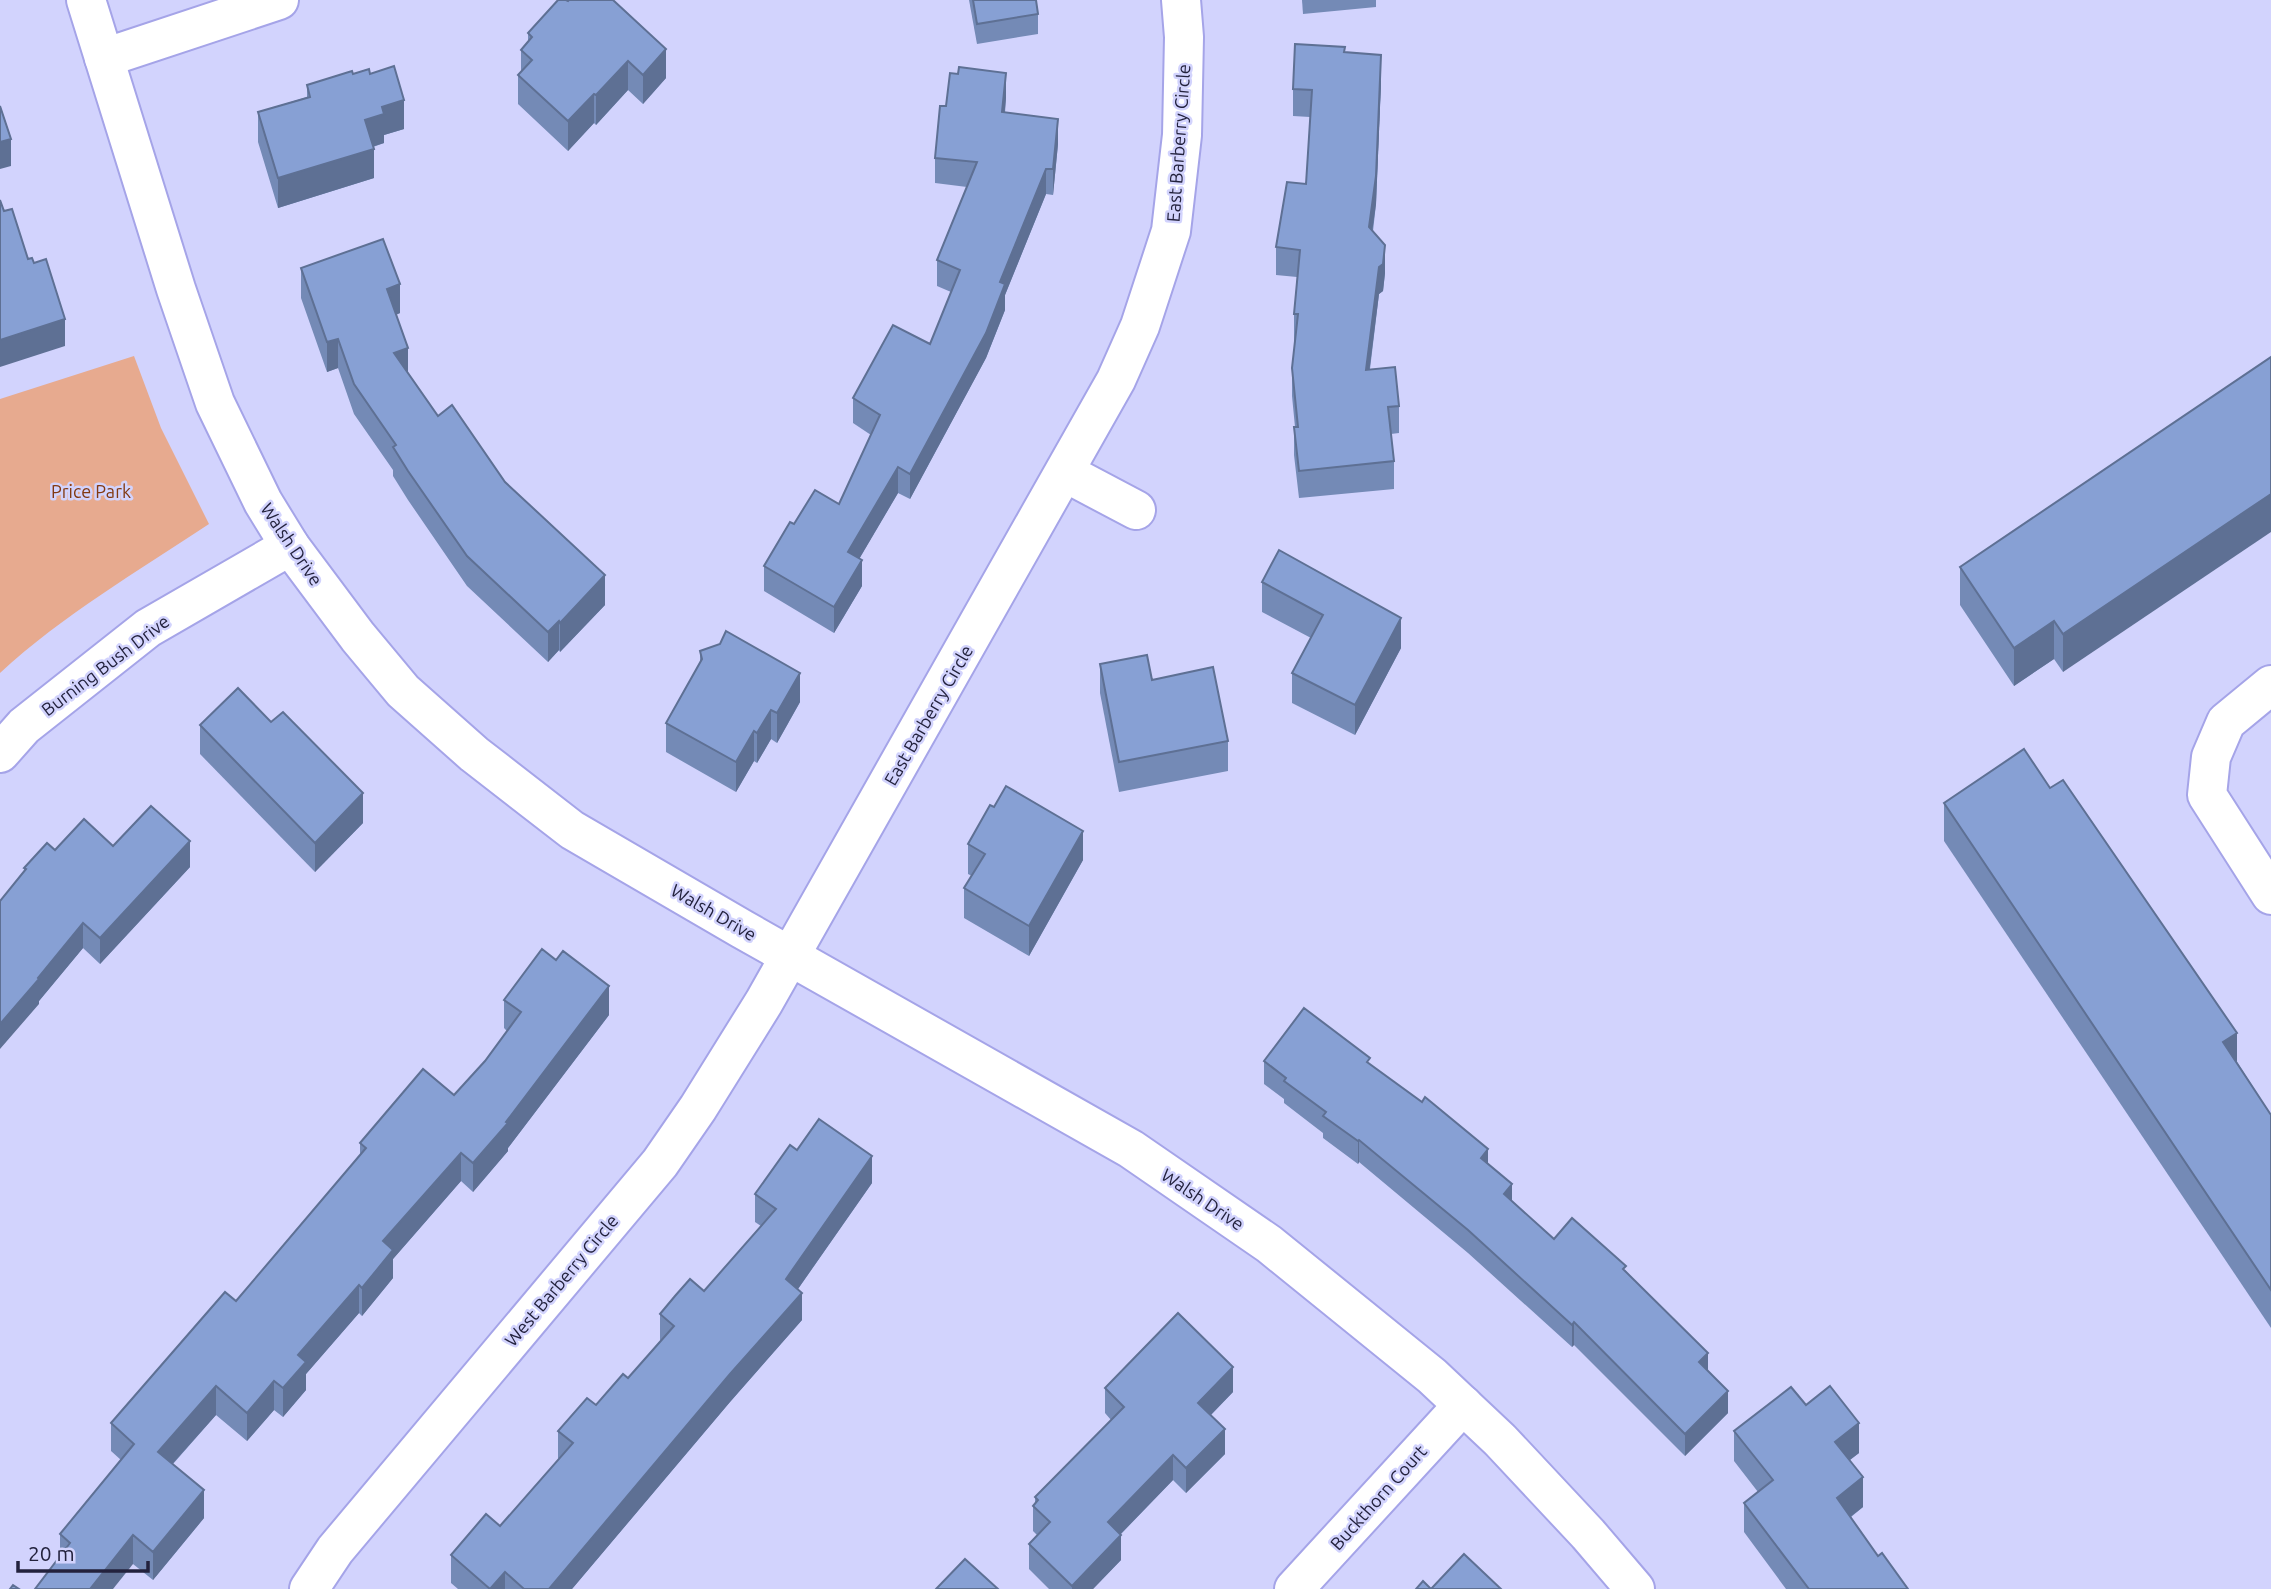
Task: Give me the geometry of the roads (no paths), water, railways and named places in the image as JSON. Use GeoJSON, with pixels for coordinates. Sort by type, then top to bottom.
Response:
{"type":"FeatureCollection","features":[{"type":"Feature","properties":{"kind":"street","name":"Walsh Drive"},"geometry":{"type":"LineString","coordinates":[[86,0],[176,289],[215,403],[263,502],[290,546],[358,637],[403,691],[474,754],[572,830],[1142,1157],[1300,1267],[1432,1376],[1500,1440],[1635,1589]]}},
{"type":"Feature","properties":{"kind":"street"},"geometry":{"type":"LineString","coordinates":[[104,58],[279,0]]}},
{"type":"Feature","properties":{"kind":"street","name":"East Barberry Circle"},"geometry":{"type":"LineString","coordinates":[[790,955],[1066,474],[1116,380],[1140,326],[1171,231],[1182,135],[1184,37],[1181,0]]}},
{"type":"Feature","properties":{"kind":"street"},"geometry":{"type":"LineString","coordinates":[[1066,474],[1136,510]]}},
{"type":"Feature","properties":{"kind":"street","name":"Burning Bush Drive"},"geometry":{"type":"LineString","coordinates":[[0,753],[24,726],[148,628],[290,546]]}},
{"type":"Feature","properties":{"kind":"street"},"geometry":{"type":"LineString","coordinates":[[2271,685],[2226,722],[2211,757],[2207,795],[2271,895]]}},
{"type":"Feature","properties":{"kind":"street","name":"West Barberry Circle"},"geometry":{"type":"LineString","coordinates":[[309,1589],[335,1550],[660,1163],[764,1003],[790,955]]}},
{"type":"Feature","properties":{"kind":"street","name":"Buckthorn Court"},"geometry":{"type":"LineString","coordinates":[[1294,1589],[1463,1405]]}},
{"type":"Feature","properties":{"kind":"park label","name":"Price Park"},"geometry":{"type":"Point","coordinates":[91,491]}}]}
